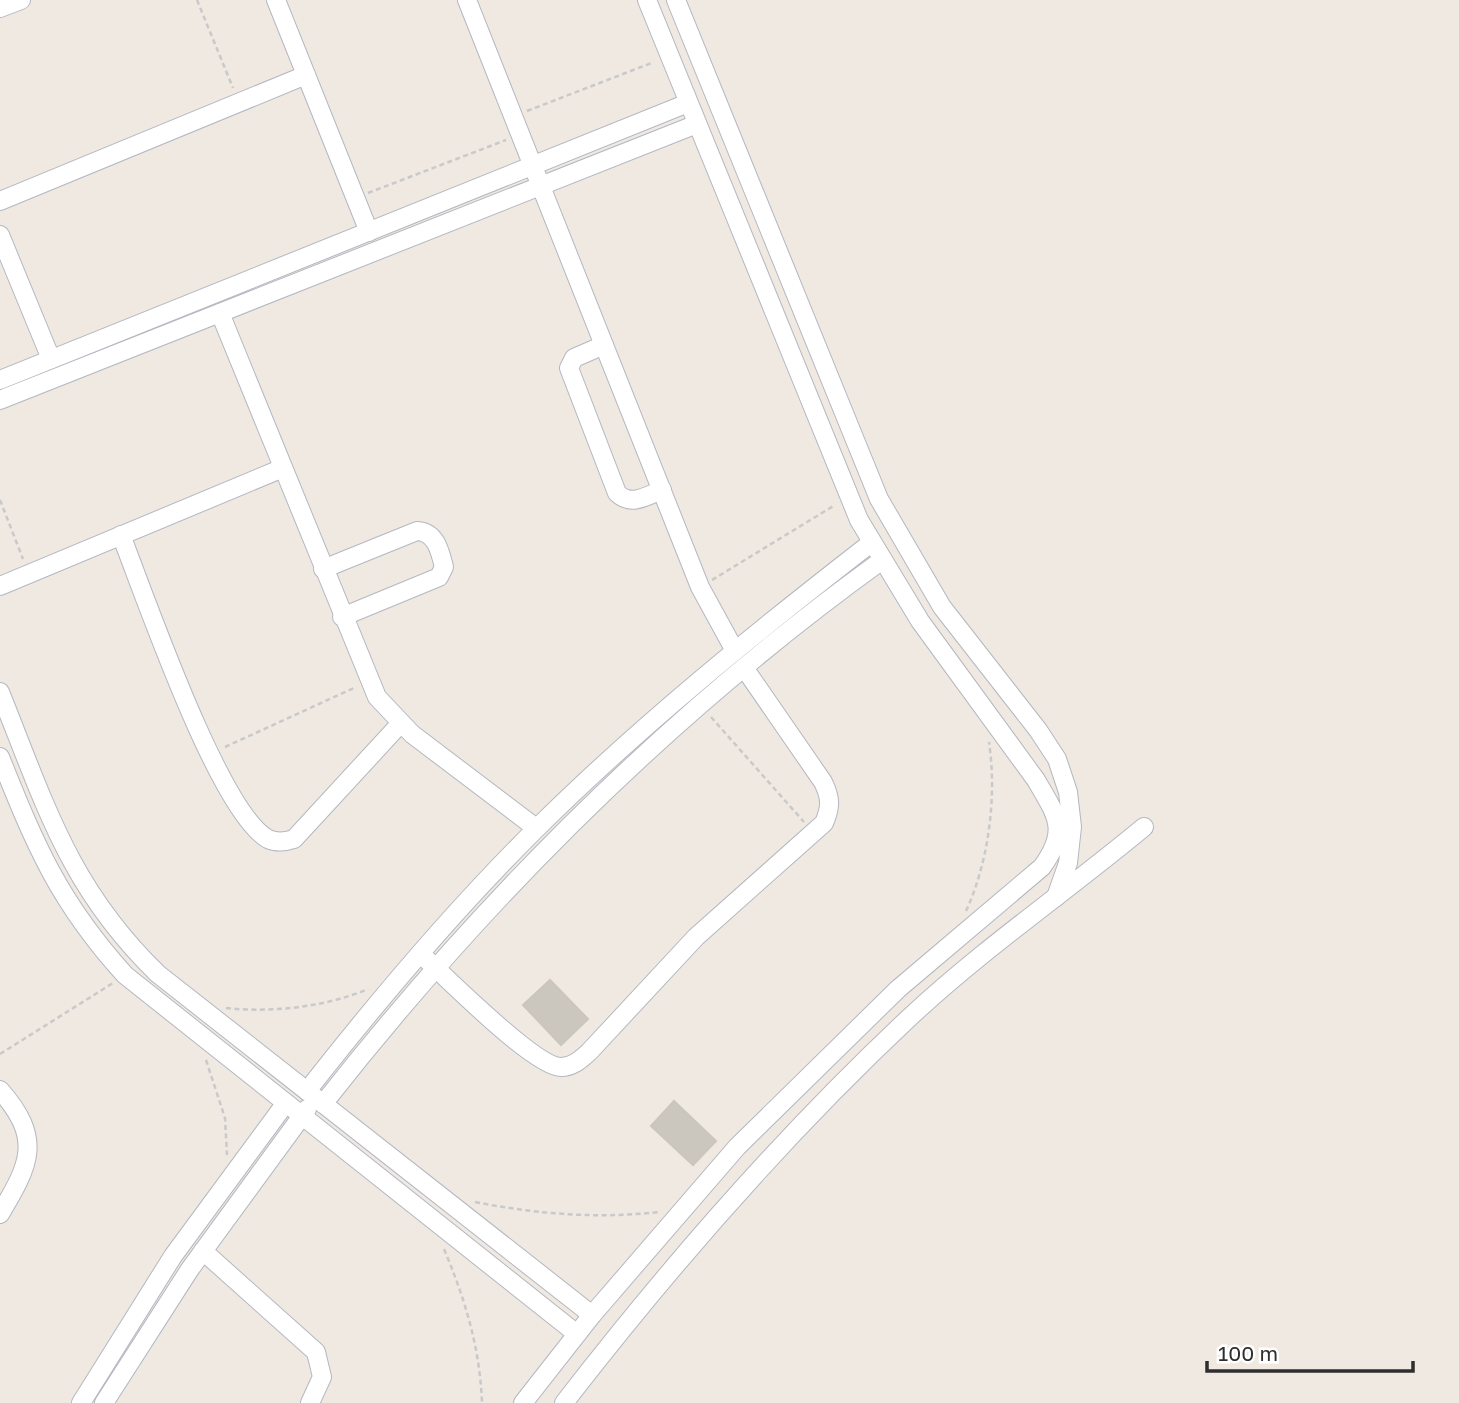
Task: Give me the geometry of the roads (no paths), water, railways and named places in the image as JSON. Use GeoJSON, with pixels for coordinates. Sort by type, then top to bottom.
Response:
{"type":"FeatureCollection","features":[{"type":"Feature","properties":{"kind":"street"},"geometry":{"type":"LineString","coordinates":[[0,8],[21,0]]}},
{"type":"Feature","properties":{"kind":"street"},"geometry":{"type":"LineString","coordinates":[[276,0],[369,232]]}},
{"type":"Feature","properties":{"kind":"street"},"geometry":{"type":"LineString","coordinates":[[419,953],[537,1058],[562,1067],[574,1064],[589,1052],[696,937],[824,823],[830,810],[830,795],[730,655],[700,587],[467,0]]}},
{"type":"Feature","properties":{"kind":"street"},"geometry":{"type":"LineString","coordinates":[[523,1403],[592,1315],[737,1147],[898,989],[1042,867],[1056,847],[1059,831],[1051,806],[1037,780],[920,621],[881,561],[848,497],[647,0]]}},
{"type":"Feature","properties":{"kind":"street"},"geometry":{"type":"LineString","coordinates":[[676,0],[879,499],[942,607],[1038,730],[1057,759],[1068,792],[1072,827],[1068,863],[1056,897]]}},
{"type":"Feature","properties":{"kind":"street"},"geometry":{"type":"LineString","coordinates":[[0,201],[306,75]]}},
{"type":"Feature","properties":{"kind":"street"},"geometry":{"type":"LineString","coordinates":[[0,380],[688,103]]}},
{"type":"Feature","properties":{"kind":"street"},"geometry":{"type":"LineString","coordinates":[[0,400],[697,124]]}},
{"type":"Feature","properties":{"kind":"street"},"geometry":{"type":"LineString","coordinates":[[0,235],[51,359]]}},
{"type":"Feature","properties":{"kind":"street"},"geometry":{"type":"LineString","coordinates":[[228,288],[228,309],[282,468],[368,681],[400,724],[536,828]]}},
{"type":"Feature","properties":{"kind":"street"},"geometry":{"type":"LineString","coordinates":[[184,306],[192,324]]}},
{"type":"Feature","properties":{"kind":"street"},"geometry":{"type":"LineString","coordinates":[[604,345],[573,358],[569,368],[617,492],[625,499],[634,501],[662,490]]}},
{"type":"Feature","properties":{"kind":"street"},"geometry":{"type":"LineString","coordinates":[[0,586],[282,468]]}},
{"type":"Feature","properties":{"kind":"street"},"geometry":{"type":"LineString","coordinates":[[323,569],[417,531],[427,533],[434,539],[444,567],[439,577],[342,617]]}},
{"type":"Feature","properties":{"kind":"street"},"geometry":{"type":"LineString","coordinates":[[121,536],[209,754],[245,816],[260,834],[282,842],[294,839],[303,832],[400,724]]}},
{"type":"Feature","properties":{"kind":"street"},"geometry":{"type":"LineString","coordinates":[[104,1403],[190,1269],[419,953],[536,828],[600,768],[730,655],[871,543]]}},
{"type":"Feature","properties":{"kind":"street"},"geometry":{"type":"LineString","coordinates":[[315,1098],[551,843],[658,741],[818,607],[881,561]]}},
{"type":"Feature","properties":{"kind":"street"},"geometry":{"type":"LineString","coordinates":[[0,692],[58,838],[85,888],[112,925],[159,974],[592,1315]]}},
{"type":"Feature","properties":{"kind":"street"},"geometry":{"type":"LineString","coordinates":[[0,757],[53,880],[93,940],[125,975],[577,1335]]}},
{"type":"Feature","properties":{"kind":"street"},"geometry":{"type":"LineString","coordinates":[[564,1403],[647,1295],[759,1169],[832,1093],[911,1016],[991,947],[1144,827]]}},
{"type":"Feature","properties":{"kind":"street"},"geometry":{"type":"LineString","coordinates":[[0,1090],[20,1118],[28,1151],[25,1173],[0,1214]]}},
{"type":"Feature","properties":{"kind":"street"},"geometry":{"type":"LineString","coordinates":[[81,1403],[173,1256],[285,1104]]}},
{"type":"Feature","properties":{"kind":"street"},"geometry":{"type":"LineString","coordinates":[[203,1251],[316,1352],[321,1377],[310,1403]]}},
{"type":"Feature","properties":{"kind":"street"},"geometry":{"type":"LineString","coordinates":[[173,1256],[190,1269]]}},
{"type":"Feature","properties":{"kind":"street"},"geometry":{"type":"LineString","coordinates":[[623,1278],[647,1295]]}}]}
